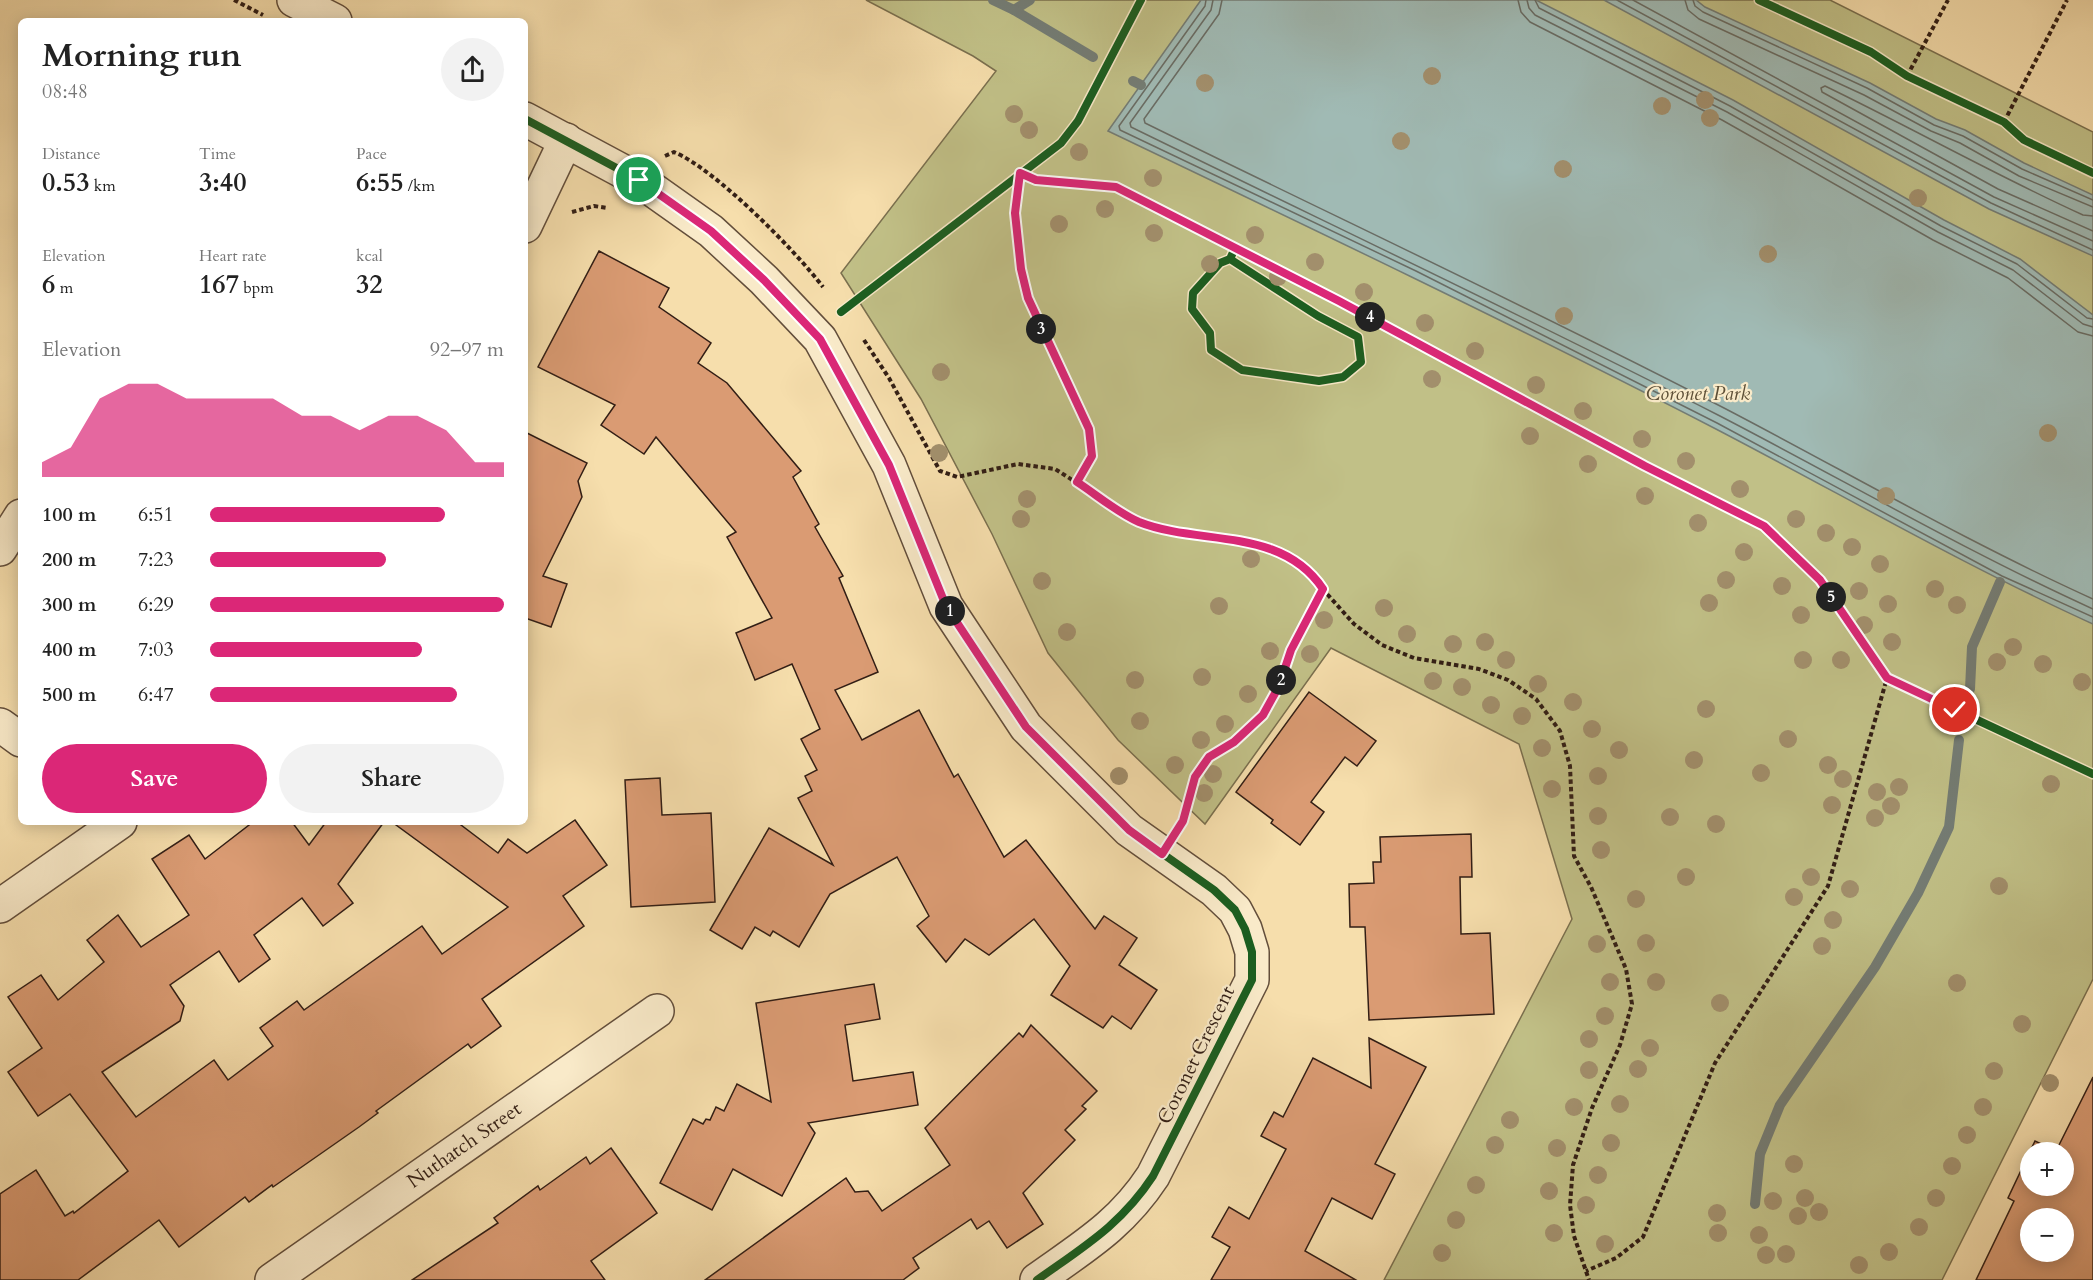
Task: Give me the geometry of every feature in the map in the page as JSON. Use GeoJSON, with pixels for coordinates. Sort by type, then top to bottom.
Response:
{"type":"FeatureCollection","features":[{"type":"Feature","properties":{"kind":"street"},"geometry":{"type":"LineString","coordinates":[[294,0],[329,18]]}},
{"type":"Feature","properties":{"kind":"street","name":"Coronet Crescent"},"geometry":{"type":"LineString","coordinates":[[528,121],[639,180],[711,231],[764,280],[820,339],[889,465],[946,606],[1026,727],[1129,830],[1214,890],[1235,910],[1245,928],[1252,952],[1252,980],[1194,1099],[1138,1200],[1118,1222],[1037,1280]]}},
{"type":"Feature","properties":{"kind":"street"},"geometry":{"type":"LineString","coordinates":[[528,220],[566,140]]}},
{"type":"Feature","properties":{"kind":"street"},"geometry":{"type":"LineString","coordinates":[[0,549],[18,521]]}},
{"type":"Feature","properties":{"kind":"street"},"geometry":{"type":"LineString","coordinates":[[0,725],[18,738]]}},
{"type":"Feature","properties":{"kind":"street"},"geometry":{"type":"LineString","coordinates":[[0,906],[113,825]]}},
{"type":"Feature","properties":{"kind":"street","name":"Nuthatch Street"},"geometry":{"type":"LineString","coordinates":[[272,1280],[657,1011]]}},
{"type":"Feature","properties":{"kind":"path"},"geometry":{"type":"LineString","coordinates":[[234,0],[265,16]]}},
{"type":"Feature","properties":{"kind":"path"},"geometry":{"type":"LineString","coordinates":[[1898,70],[1911,78],[1948,0]]}},
{"type":"Feature","properties":{"kind":"path"},"geometry":{"type":"LineString","coordinates":[[1994,117],[2007,125],[2067,0]]}},
{"type":"Feature","properties":{"kind":"path"},"geometry":{"type":"LineString","coordinates":[[662,158],[674,152],[684,156],[724,187],[773,232],[828,295]]}},
{"type":"Feature","properties":{"kind":"path"},"geometry":{"type":"LineString","coordinates":[[1011,180],[1028,167]]}},
{"type":"Feature","properties":{"kind":"path"},"geometry":{"type":"LineString","coordinates":[[1020,173],[1036,180],[1116,187],[1645,466],[1764,526],[1820,580],[1887,678],[1898,683]]}},
{"type":"Feature","properties":{"kind":"path"},"geometry":{"type":"LineString","coordinates":[[1020,173],[1015,213],[1019,258],[1028,298],[1089,429],[1092,456],[1077,482]]}},
{"type":"Feature","properties":{"kind":"path"},"geometry":{"type":"LineString","coordinates":[[570,213],[581,207],[607,208]]}},
{"type":"Feature","properties":{"kind":"path"},"geometry":{"type":"LineString","coordinates":[[1230,259],[1235,248]]}},
{"type":"Feature","properties":{"kind":"path"},"geometry":{"type":"LineString","coordinates":[[860,335],[889,378],[940,471],[957,477],[1017,464],[1055,469],[1137,521],[1173,532],[1268,546],[1304,567],[1354,624],[1382,645],[1414,658],[1479,669],[1508,680],[1536,699],[1560,731],[1570,766],[1574,856],[1591,887],[1626,969],[1632,1004],[1620,1045],[1592,1108],[1573,1165],[1570,1205],[1574,1236],[1589,1280]]}},
{"type":"Feature","properties":{"kind":"path"},"geometry":{"type":"LineString","coordinates":[[1162,854],[1183,821],[1195,777],[1209,757],[1234,742],[1263,715],[1279,686],[1291,650],[1323,589]]}},
{"type":"Feature","properties":{"kind":"path"},"geometry":{"type":"LineString","coordinates":[[1586,1271],[1616,1258],[1642,1237],[1715,1063],[1828,886],[1887,678]]}},
{"type":"Feature","properties":{"kind":"green space","name":"Coronet Park"},"geometry":{"type":"Polygon","coordinates":[[[866,0],[1830,0],[2093,132],[2093,979],[1942,1280],[1384,1280],[1572,919],[1519,744],[1331,648],[1205,824],[1118,740],[1048,653],[992,534],[921,399],[841,273],[996,71],[973,56],[866,0]]]}},
{"type":"Feature","properties":{"kind":"water"},"geometry":{"type":"Polygon","coordinates":[[[1201,0],[1536,0],[1733,100],[1944,220],[2020,259],[2093,315],[2093,624],[1949,553],[1714,428],[1563,352],[1108,131],[1201,0]]]}},
{"type":"Feature","properties":{"kind":"water"},"geometry":{"type":"Polygon","coordinates":[[[1604,0],[1696,0],[1705,7],[1870,83],[1936,119],[1965,130],[2024,163],[2093,195],[2093,256],[1989,209],[1604,0]]]}},
{"type":"Feature","properties":{"kind":"building"},"geometry":{"type":"Polygon","coordinates":[[[599,251],[669,288],[659,307],[711,343],[698,363],[727,383],[801,471],[793,477],[819,524],[815,527],[843,576],[839,578],[878,672],[835,690],[862,740],[919,710],[954,777],[958,774],[1004,857],[1026,840],[1095,929],[1104,916],[1137,938],[1119,965],[1157,990],[1131,1029],[1112,1016],[1103,1028],[1051,995],[1070,966],[1034,919],[989,955],[965,939],[946,962],[917,926],[929,916],[897,857],[830,894],[799,947],[773,931],[770,936],[755,927],[742,949],[710,930],[769,828],[833,865],[798,798],[812,791],[805,776],[817,770],[801,739],[820,729],[792,664],[755,680],[736,633],[772,618],[727,537],[736,532],[656,437],[644,454],[601,425],[615,405],[538,367],[599,251]]]}},
{"type":"Feature","properties":{"kind":"building"},"geometry":{"type":"Polygon","coordinates":[[[528,434],[587,463],[578,481],[582,497],[543,576],[567,584],[551,627],[528,619],[528,434]]]}},
{"type":"Feature","properties":{"kind":"building"},"geometry":{"type":"Polygon","coordinates":[[[1309,692],[1376,741],[1357,766],[1345,757],[1311,802],[1324,812],[1300,845],[1271,823],[1273,820],[1236,792],[1309,692]]]}},
{"type":"Feature","properties":{"kind":"building"},"geometry":{"type":"Polygon","coordinates":[[[660,778],[662,815],[711,813],[715,902],[631,907],[625,780],[660,778]]]}},
{"type":"Feature","properties":{"kind":"building"},"geometry":{"type":"Polygon","coordinates":[[[575,820],[607,865],[563,896],[584,926],[482,999],[501,1026],[471,1048],[468,1044],[376,1111],[378,1113],[359,1127],[273,1187],[272,1185],[249,1202],[245,1197],[179,1247],[159,1220],[78,1280],[0,1280],[0,1194],[36,1170],[65,1216],[73,1211],[74,1213],[128,1171],[70,1094],[38,1116],[8,1072],[42,1048],[8,997],[41,975],[58,1000],[104,962],[87,940],[118,915],[141,947],[189,915],[152,859],[189,835],[205,859],[249,825],[294,825],[309,845],[324,825],[382,825],[338,884],[353,903],[323,926],[302,898],[254,935],[270,959],[239,982],[219,951],[170,985],[184,1006],[180,1021],[102,1072],[136,1117],[214,1060],[228,1080],[273,1046],[260,1028],[297,1001],[304,1010],[422,926],[442,954],[508,907],[396,825],[461,825],[498,853],[508,839],[527,853],[575,820]]]}},
{"type":"Feature","properties":{"kind":"building"},"geometry":{"type":"Polygon","coordinates":[[[1471,834],[1472,877],[1460,877],[1461,934],[1490,933],[1494,1014],[1369,1020],[1365,927],[1350,927],[1349,884],[1374,883],[1373,862],[1381,862],[1380,837],[1471,834]]]}},
{"type":"Feature","properties":{"kind":"building"},"geometry":{"type":"Polygon","coordinates":[[[874,984],[880,1019],[845,1025],[853,1081],[913,1072],[918,1105],[808,1123],[815,1133],[782,1196],[733,1169],[712,1210],[660,1183],[693,1119],[703,1124],[706,1119],[710,1120],[716,1107],[724,1111],[737,1084],[771,1102],[756,1003],[874,984]]]}},
{"type":"Feature","properties":{"kind":"building"},"geometry":{"type":"Polygon","coordinates":[[[1031,1025],[1097,1091],[1082,1106],[1086,1109],[1065,1130],[1075,1140],[1023,1193],[1043,1224],[1007,1248],[989,1221],[977,1229],[971,1219],[913,1258],[919,1268],[903,1280],[705,1280],[846,1178],[855,1192],[868,1191],[882,1211],[950,1165],[925,1128],[1019,1033],[1023,1037],[1031,1025]]]}},
{"type":"Feature","properties":{"kind":"building"},"geometry":{"type":"Polygon","coordinates":[[[1369,1038],[1426,1067],[1375,1164],[1395,1174],[1372,1219],[1332,1198],[1305,1251],[1356,1280],[1211,1280],[1230,1247],[1212,1237],[1229,1207],[1249,1219],[1286,1149],[1261,1136],[1274,1112],[1283,1117],[1313,1058],[1371,1088],[1369,1038]]]}},
{"type":"Feature","properties":{"kind":"building"},"geometry":{"type":"Polygon","coordinates":[[[2093,1077],[2093,1280],[1976,1280],[2014,1201],[2008,1198],[2020,1173],[2020,1196],[2074,1196],[2074,1142],[2060,1142],[2093,1077]]]}},
{"type":"Feature","properties":{"kind":"building"},"geometry":{"type":"Polygon","coordinates":[[[611,1148],[657,1213],[591,1261],[605,1280],[412,1280],[498,1223],[494,1218],[538,1186],[540,1190],[586,1157],[590,1164],[611,1148]]]}},
{"type":"Feature","properties":{"kind":"waterway"},"geometry":{"type":"LineString","coordinates":[[993,0],[1014,10],[1030,0]]}},
{"type":"Feature","properties":{"kind":"waterway"},"geometry":{"type":"LineString","coordinates":[[1014,10],[1093,57]]}},
{"type":"Feature","properties":{"kind":"waterway"},"geometry":{"type":"LineString","coordinates":[[1133,81],[1141,85]]}},
{"type":"Feature","properties":{"kind":"waterway"},"geometry":{"type":"LineString","coordinates":[[1970,689],[1972,647],[2000,582]]}},
{"type":"Feature","properties":{"kind":"waterway"},"geometry":{"type":"LineString","coordinates":[[1755,1204],[1760,1154],[1780,1105],[1875,967],[1918,893],[1949,827],[1959,740]]}},
{"type":"Feature","properties":{"kind":"cycle path"},"geometry":{"type":"LineString","coordinates":[[841,312],[1061,143],[1078,121],[1141,0]]}},
{"type":"Feature","properties":{"kind":"cycle path"},"geometry":{"type":"LineString","coordinates":[[1759,0],[1871,52],[1907,76],[2004,122],[2024,140],[2093,173]]}},
{"type":"Feature","properties":{"kind":"cycle path"},"geometry":{"type":"LineString","coordinates":[[528,121],[639,180],[711,231],[764,280],[820,339],[889,465],[946,606],[1026,727],[1129,830],[1214,890],[1235,910],[1245,929],[1252,952],[1252,980],[1153,1176],[1141,1193],[1114,1222],[1037,1280]]}},
{"type":"Feature","properties":{"kind":"cycle path"},"geometry":{"type":"LineString","coordinates":[[1230,259],[1318,316],[1358,337],[1361,362],[1343,377],[1319,381],[1242,370],[1211,350],[1210,333],[1192,309],[1193,293],[1220,263],[1230,259],[1235,248]]}},
{"type":"Feature","properties":{"kind":"cycle path"},"geometry":{"type":"LineString","coordinates":[[1887,678],[2093,774]]}},
{"type":"Feature","properties":{"kind":"route"},"geometry":{"type":"LineString","coordinates":[[639,180],[711,231],[764,280],[820,339],[889,465],[946,606],[1026,727],[1129,830],[1162,854],[1183,821],[1195,777],[1209,757],[1234,742],[1263,715],[1279,686],[1291,650],[1309,612],[1323,589],[1304,567],[1268,546],[1223,537],[1173,532],[1137,521],[1077,482],[1092,456],[1089,429],[1048,347],[1028,298],[1016,237],[1015,213],[1020,173],[1036,180],[1116,187],[1339,301],[1645,466],[1764,526],[1820,580],[1887,678],[1955,710]]}}]}
